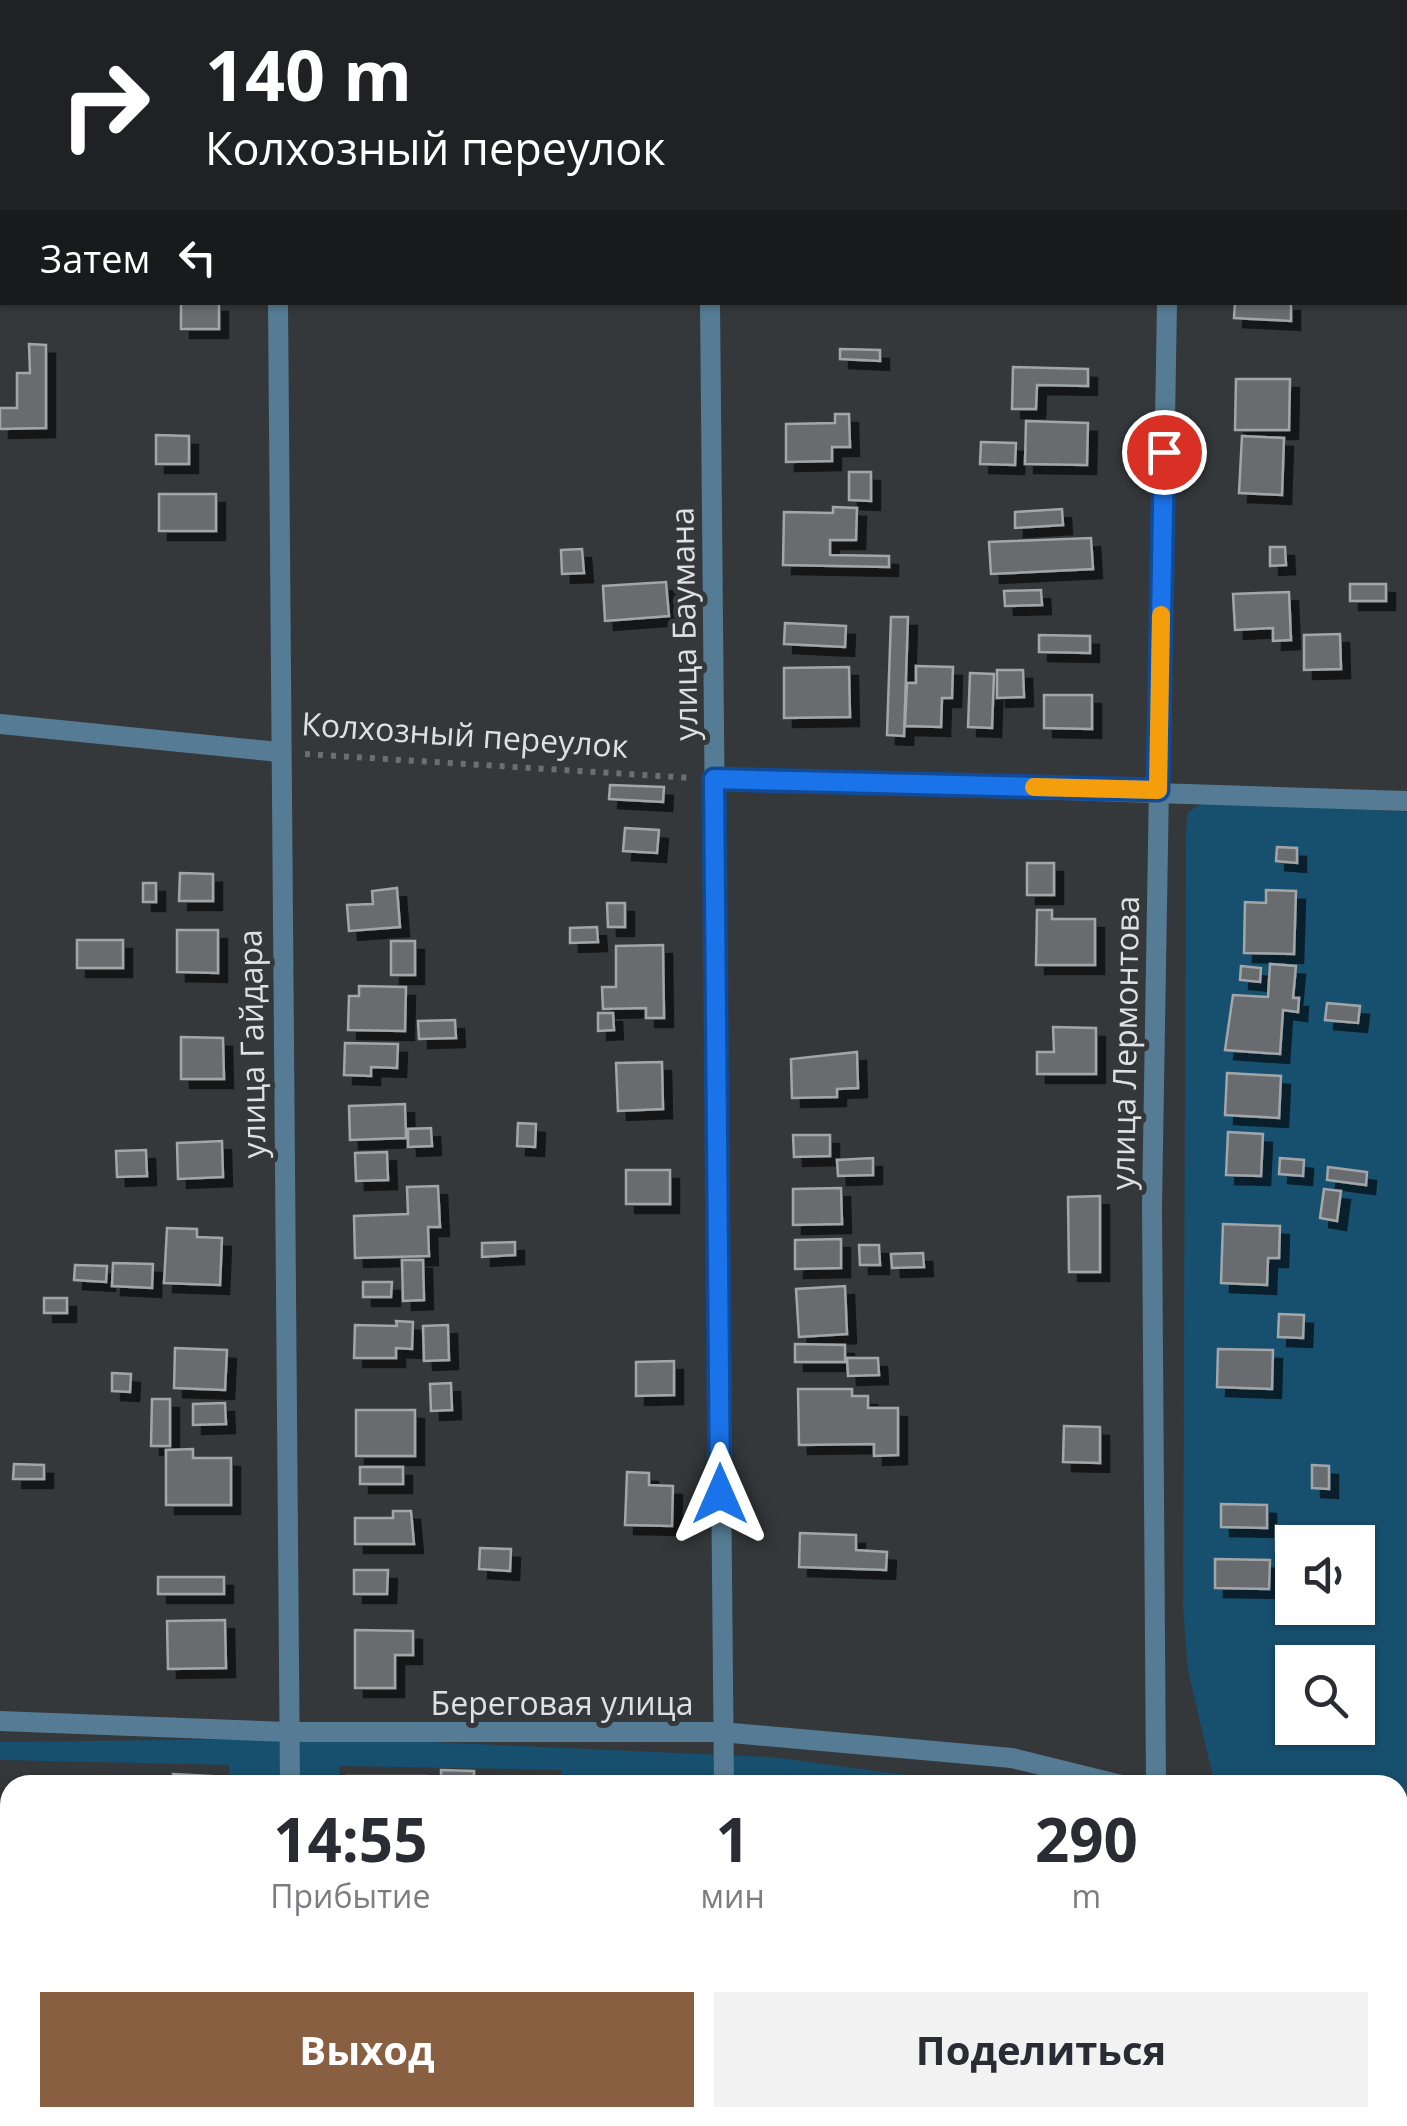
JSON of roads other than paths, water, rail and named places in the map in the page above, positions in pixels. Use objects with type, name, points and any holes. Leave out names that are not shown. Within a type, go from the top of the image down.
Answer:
[{"type":"street","name":"улица Гайдара","points":[[278,305],[278,752],[290,1775]]},
{"type":"street","name":"улица Баумана","points":[[710,305],[724,1775]]},
{"type":"street","name":"улица Лермонтова","points":[[1156,1775],[1152,1206],[1167,305]]},
{"type":"street","name":"Колхозный переулок","points":[[0,724],[278,752]]},
{"type":"street","points":[[714,779],[1158,790],[1407,801]]},
{"type":"street","name":"Береговая улица","points":[[0,1721],[288,1732],[722,1732],[1012,1758],[1080,1775]]}]
